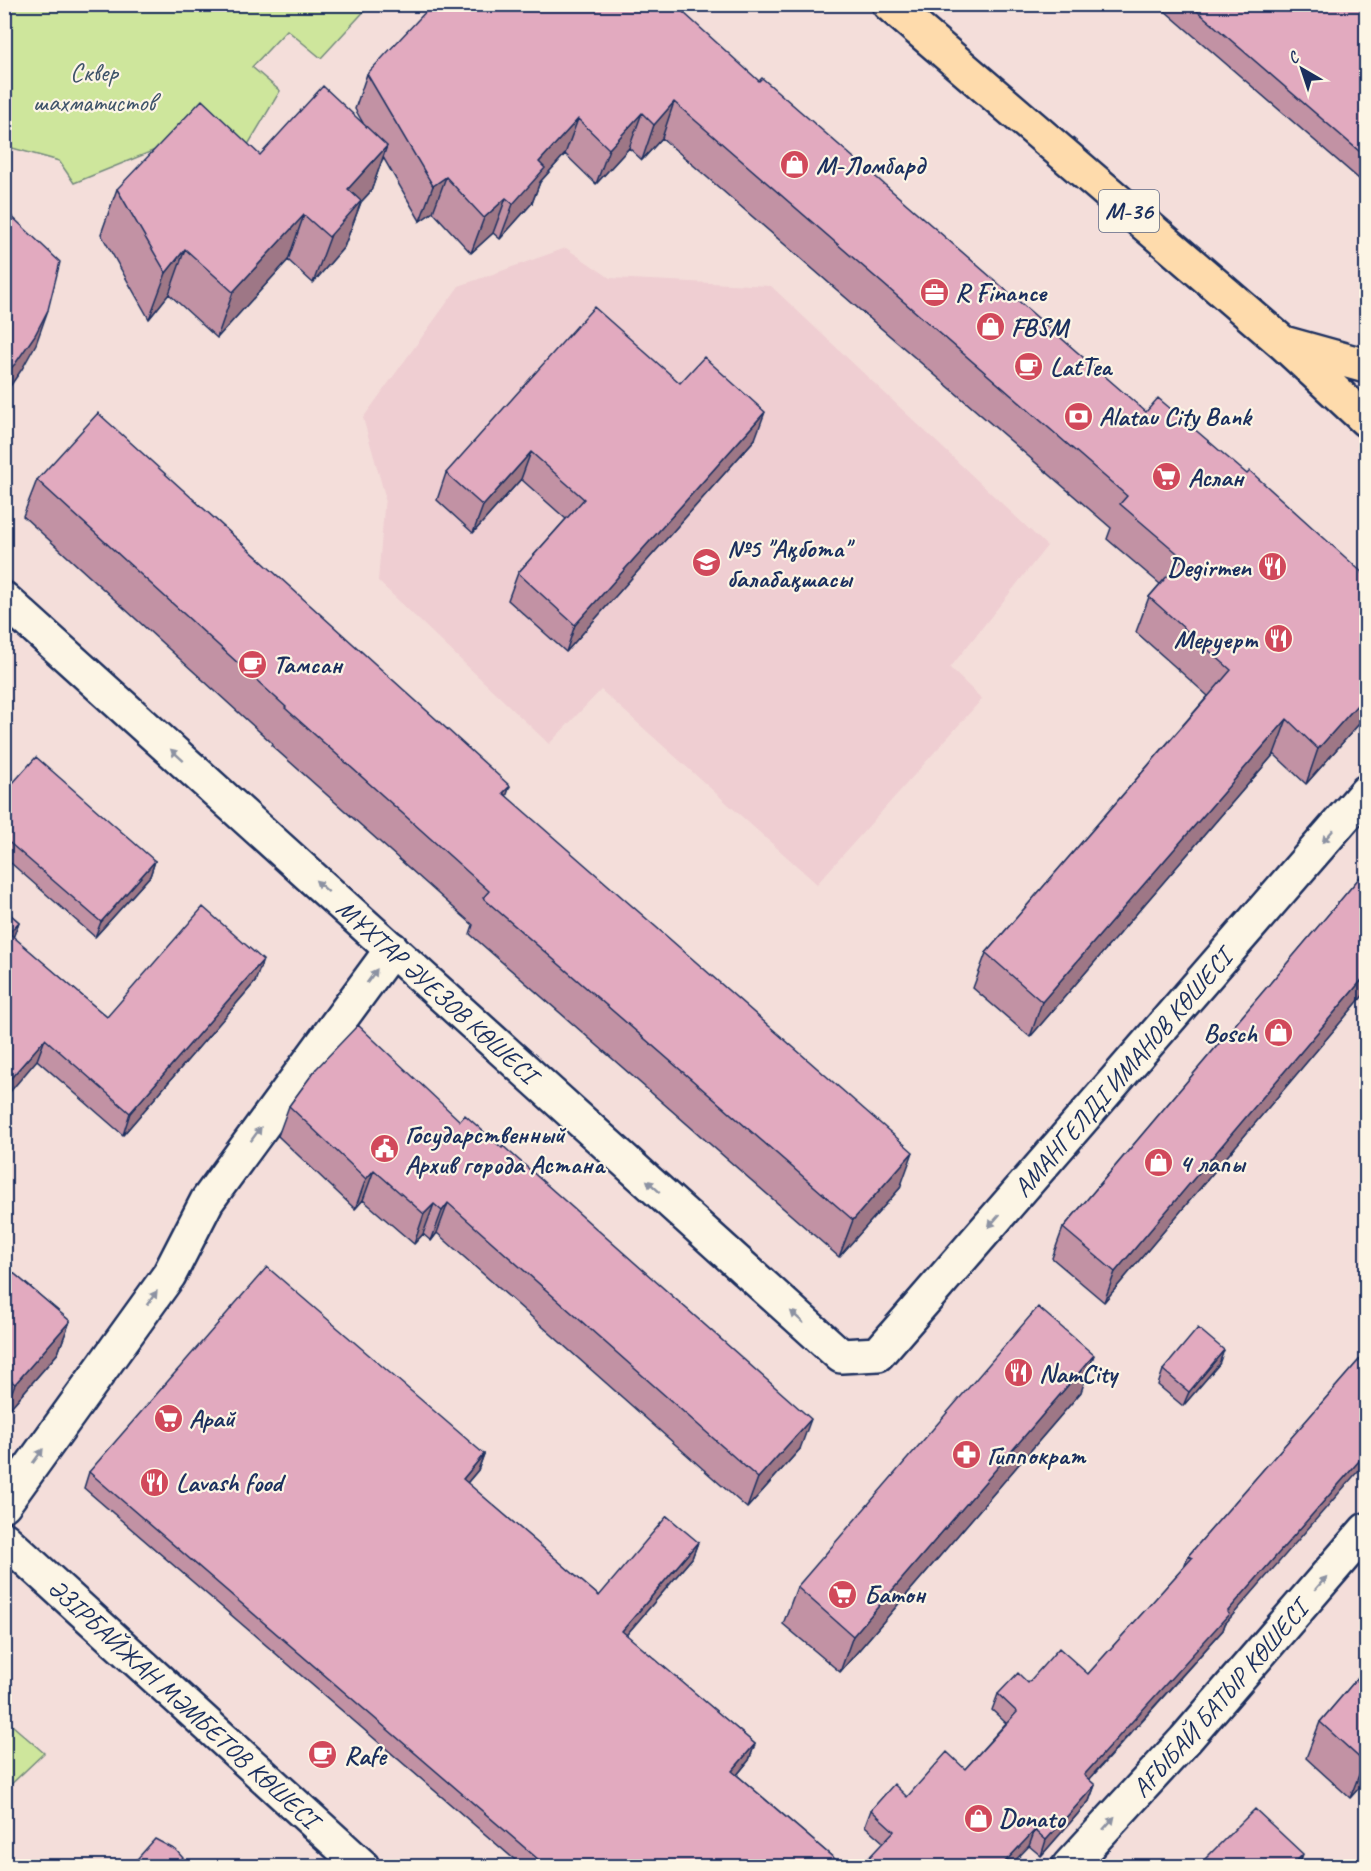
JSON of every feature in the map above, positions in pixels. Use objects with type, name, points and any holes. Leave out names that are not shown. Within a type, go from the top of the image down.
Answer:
[{"type":"main road","name":"M-36","points":[[889,4],[1282,343],[1366,420]]},
{"type":"main road","points":[[1282,343],[1366,366]]},
{"type":"street","name":"МҰХТАР ӘУЕЗОВ КӨШЕСІ","points":[[4,599],[840,1356],[878,1354]]},
{"type":"street","name":"АМАНГЕЛДІ ИМАНОВ КӨШЕСІ","points":[[878,1354],[1366,792]]},
{"type":"street","points":[[4,1504],[169,1275],[207,1201],[392,949]]},
{"type":"street","name":"АҒЫБАЙ БАТЫР КӨШЕСІ","points":[[1070,1866],[1185,1740],[1366,1530]]},
{"type":"street","name":"ӘЗІРБАЙЖАН МӘМБЕТОВ КӨШЕСІ","points":[[4,1539],[362,1866]]},
{"type":"shaded area","name":"№5 \"Ақбота\" балабақшасы","points":[[566,248],[610,278],[771,286],[1047,546],[950,668],[982,699],[817,884],[601,690],[549,744],[378,581],[385,496],[363,418],[459,286]]},
{"type":"green space","name":"Сквер шахматистов","points":[[4,5],[370,5],[321,58],[287,30],[252,67],[280,91],[233,170],[194,134],[74,183],[59,161],[5,146]]},
{"type":"green space","points":[[5,1719],[44,1753],[5,1790]]},
{"type":"building","points":[[433,4],[674,4],[759,81],[762,78],[1146,412],[1158,398],[1247,474],[1250,471],[1366,576],[1366,695],[1318,749],[1287,719],[1042,1002],[986,953],[1231,670],[1149,597],[1183,558],[1120,504],[1127,496],[674,102],[654,125],[642,113],[609,149],[578,119],[539,162],[545,168],[513,204],[506,198],[484,218],[446,177],[433,186],[367,74]]},
{"type":"building","points":[[1189,4],[1366,4],[1366,157]]},
{"type":"building","points":[[323,86],[387,146],[348,189],[361,201],[329,237],[304,215],[233,292],[185,249],[166,273],[117,189],[202,100],[260,155]]},
{"type":"building","points":[[4,209],[60,262],[48,310],[35,335],[15,364],[4,375]]},
{"type":"building","points":[[594,307],[680,383],[704,357],[765,412],[575,625],[518,573],[584,499],[531,452],[483,506],[446,473]]},
{"type":"building","points":[[98,413],[510,786],[503,793],[913,1152],[853,1220],[483,898],[489,891],[285,708],[37,480]]},
{"type":"building","points":[[36,757],[155,861],[101,922],[4,838],[4,793]]},
{"type":"building","points":[[1366,870],[1366,975],[1115,1272],[1063,1228]]},
{"type":"building","points":[[203,907],[263,960],[130,1113],[45,1039],[4,1086],[4,909],[19,922],[9,933],[107,1017]]},
{"type":"building","points":[[358,1025],[460,1121],[465,1115],[502,1148],[503,1146],[811,1419],[758,1478],[448,1203],[442,1211],[434,1204],[424,1214],[374,1170],[366,1179],[289,1106],[316,1069]]},
{"type":"building","points":[[4,1265],[70,1321],[15,1384],[4,1375]]},
{"type":"building","points":[[267,1267],[484,1454],[463,1479],[599,1596],[667,1516],[698,1542],[622,1631],[755,1744],[732,1771],[843,1866],[546,1866],[89,1472]]},
{"type":"building","points":[[1038,1307],[1094,1355],[853,1636],[797,1587]]},
{"type":"building","points":[[1198,1328],[1224,1350],[1189,1392],[1163,1370]]},
{"type":"building","points":[[1366,1352],[1366,1453],[1227,1612],[1229,1614],[1084,1775],[1095,1785],[1046,1840],[1035,1830],[1001,1866],[861,1866],[894,1831],[871,1810],[894,1784],[907,1797],[947,1752],[965,1769],[1017,1712],[998,1694],[1018,1673],[1028,1683],[1059,1648],[1088,1674],[1192,1558],[1188,1556]]},
{"type":"building","points":[[1366,1668],[1366,1759],[1364,1762],[1320,1722]]},
{"type":"building","points":[[1255,1809],[1303,1854],[1292,1866],[1198,1866]]},
{"type":"building","points":[[155,1839],[176,1850],[190,1866],[131,1866]]},
{"type":"place","name":"М-Ломбард","points":[[795,165]]},
{"type":"place","name":"R Finance","points":[[934,292]]},
{"type":"place","name":"FBSM","points":[[990,327]]},
{"type":"place","name":"LatTea","points":[[1029,366]]},
{"type":"place","name":"Alatau City Bank","points":[[1078,416]]},
{"type":"place","name":"Аслан","points":[[1167,477]]},
{"type":"place","name":"№5 \"Ақбота\" балабақшасы","points":[[706,563]]},
{"type":"place","name":"Degirmen","points":[[1272,567]]},
{"type":"place","name":"Меруерт","points":[[1279,639]]},
{"type":"place","name":"Тамсан","points":[[252,664]]},
{"type":"place","name":"Bosch","points":[[1278,1033]]},
{"type":"place","name":"Государственный Архив города Астана","points":[[384,1149]]},
{"type":"place","name":"4 лапы","points":[[1158,1163]]},
{"type":"place","name":"NamCity","points":[[1018,1373]]},
{"type":"place","name":"Арай","points":[[168,1418]]},
{"type":"place","name":"Гиппократ","points":[[966,1455]]},
{"type":"place","name":"Lavash food","points":[[155,1482]]},
{"type":"place","name":"Батон","points":[[843,1594]]},
{"type":"place","name":"Rafe","points":[[323,1755]]},
{"type":"place","name":"Donato","points":[[978,1818]]}]
